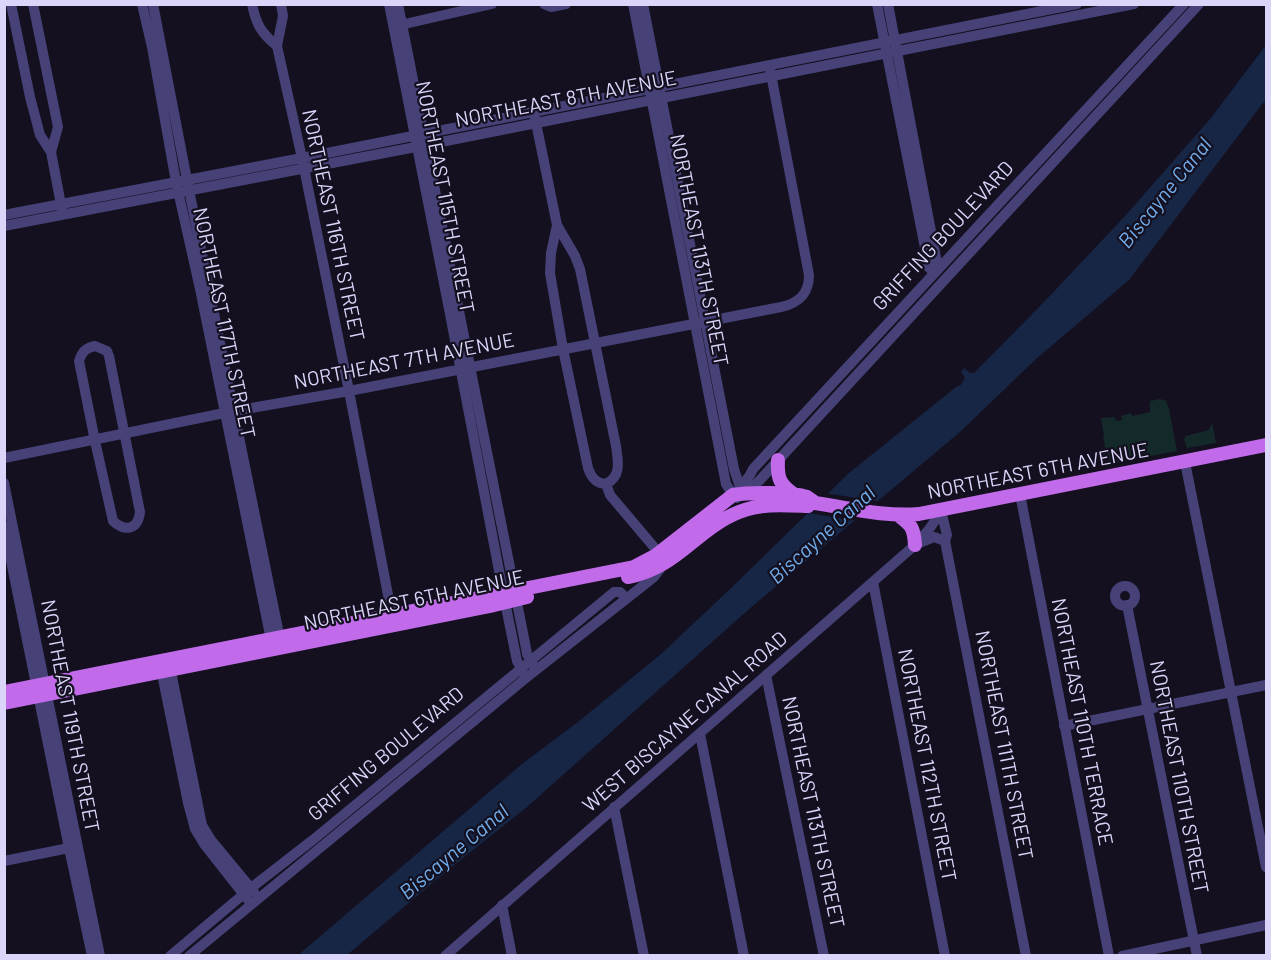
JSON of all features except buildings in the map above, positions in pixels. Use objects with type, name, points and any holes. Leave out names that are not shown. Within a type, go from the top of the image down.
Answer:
[{"type":"main road","name":"NORTHEAST 6TH AVENUE","points":[[739,493],[795,495],[807,497],[815,503],[872,512],[898,515],[919,514],[1266,445]]},
{"type":"main road","points":[[778,460],[777,474],[780,481],[795,495]]},
{"type":"main road","points":[[739,493],[760,506]]},
{"type":"main road","name":"GRIFFING BOULEVARD","points":[[732,515],[739,493]]},
{"type":"main road","name":"GRIFFING BOULEVARD","points":[[642,564],[661,559],[739,493]]},
{"type":"main road","name":"NORTHEAST 6TH AVENUE","points":[[510,596],[542,593],[639,575],[711,527],[746,509],[791,504],[807,506],[815,503]]},
{"type":"main road","points":[[898,515],[912,527],[915,545]]},
{"type":"main road","name":"NORTHEAST 6TH AVENUE","points":[[4,702],[42,690],[510,596],[642,564]]},
{"type":"main road","name":"NORTHEAST 6TH AVENUE","points":[[4,692],[42,690]]},
{"type":"street","points":[[11,4],[30,96],[40,135],[51,152],[62,210]]},
{"type":"street","points":[[33,4],[58,127],[51,152]]},
{"type":"street","name":"NORTHEAST 117TH STREET","points":[[142,4],[277,643]]},
{"type":"street","name":"NORTHEAST 117TH STREET","points":[[153,4],[182,186]]},
{"type":"street","name":"NORTHEAST 116TH STREET","points":[[252,4],[255,20],[265,37],[276,46]]},
{"type":"street","name":"NORTHEAST 116TH STREET","points":[[281,4],[283,16],[276,46],[303,163],[393,620]]},
{"type":"street","name":"NORTHEAST 115TH STREET","points":[[389,4],[398,26]]},
{"type":"street","name":"NORTHEAST 115TH STREET","points":[[398,4],[398,26],[510,596],[518,660],[523,673]]},
{"type":"street","points":[[398,26],[492,4]]},
{"type":"street","points":[[544,4],[550,7],[566,4]]},
{"type":"street","name":"NORTHEAST 113TH STREET","points":[[633,4],[655,94],[700,322],[739,493]]},
{"type":"street","name":"NORTHEAST 113TH STREET","points":[[643,4],[655,94]]},
{"type":"street","points":[[877,4],[891,47],[937,263],[935,273],[938,286]]},
{"type":"street","points":[[888,4],[891,47]]},
{"type":"street","name":"NORTHEAST 8TH AVENUE","points":[[891,47],[1077,4]]},
{"type":"street","name":"GRIFFING BOULEVARD","points":[[739,493],[753,469],[938,286],[990,222],[1135,65],[1198,4]]},
{"type":"street","name":"NORTHEAST 8TH AVENUE","points":[[4,226],[62,210],[182,186],[891,47],[1126,5]]},
{"type":"street","name":"GRIFFING BOULEVARD","points":[[1135,65],[1181,6]]},
{"type":"street","name":"NORTHEAST 7TH AVENUE","points":[[4,458],[229,412],[789,305],[799,301],[806,292],[809,281],[808,269],[770,71]]},
{"type":"street","points":[[535,118],[556,225],[575,256],[580,269],[595,343],[618,465],[617,475],[606,484],[597,482],[588,468],[563,349],[550,273],[556,225]]},
{"type":"street","name":"NORTHEAST 8TH AVENUE","points":[[4,215],[62,210]]},
{"type":"street","name":"GRIFFING BOULEVARD","points":[[739,493],[759,481],[935,273],[990,222]]},
{"type":"street","name":"NORTHEAST 113TH STREET","points":[[700,322],[726,484],[739,493]]},
{"type":"street","points":[[89,347],[102,348],[109,356],[125,434],[140,512],[140,520],[128,528],[119,527],[113,521],[94,441],[79,361],[82,352],[89,347]]},
{"type":"street","points":[[1185,462],[1266,867]]},
{"type":"street","points":[[733,465],[741,471],[753,469]]},
{"type":"street","name":"NORTHEAST 119TH STREET","points":[[4,483],[92,956]]},
{"type":"street","points":[[606,484],[610,495],[661,559]]},
{"type":"street","name":"NORTHEAST 110TH TERRACE","points":[[1020,495],[1109,956]]},
{"type":"street","name":"NORTHEAST 111TH STREET","points":[[941,511],[1026,956]]},
{"type":"street","name":"WEST BISCAYNE CANAL ROAD","points":[[445,956],[915,545],[933,525],[941,511]]},
{"type":"street","name":"NORTHEAST 119TH STREET","points":[[4,526],[42,690]]},
{"type":"street","points":[[915,545],[934,537],[945,541]]},
{"type":"street","name":"GRIFFING BOULEVARD","points":[[171,956],[247,891],[533,665],[658,573],[661,559]]},
{"type":"street","name":"NORTHEAST 112TH STREET","points":[[873,582],[945,956]]},
{"type":"street","name":"NORTHEAST 115TH STREET","points":[[510,596],[527,654],[533,665]]},
{"type":"street","name":"NORTHEAST 110TH STREET","points":[[1127,605],[1197,956]]},
{"type":"street","points":[[165,665],[188,803],[195,829],[204,844],[255,901]]},
{"type":"street","name":"GRIFFING BOULEVARD","points":[[189,956],[523,673]]},
{"type":"street","name":"NORTHEAST 113TH STREET","points":[[766,675],[824,956]]},
{"type":"street","points":[[1064,726],[1266,685]]},
{"type":"street","points":[[700,734],[744,956]]},
{"type":"street","points":[[614,807],[644,956]]},
{"type":"street","points":[[4,861],[73,848]]},
{"type":"street","name":"NORTHEAST 119TH STREET","points":[[73,848],[100,956]]},
{"type":"street","points":[[502,905],[512,956]]},
{"type":"street","points":[[1122,956],[1266,925]]},
{"type":"green space","points":[[1160,399],[1166,401],[1169,409],[1177,451],[1109,464],[1101,418],[1114,417],[1117,421],[1122,420],[1121,416],[1131,413],[1132,416],[1150,412],[1150,401]]},
{"type":"green space","points":[[1212,423],[1216,443],[1187,448],[1184,439],[1186,436],[1209,430]]},
{"type":"water","name":"Biscayne Canal","points":[[1266,45],[1266,99],[1129,280],[1036,359],[960,432],[748,610],[527,807],[347,955],[297,956],[522,764],[578,722],[661,654],[849,473],[961,385],[965,378],[961,372],[964,368],[974,373],[1125,216],[1211,118]]},
{"type":"pier","points":[[825,493],[882,502],[859,521],[808,513]]}]
